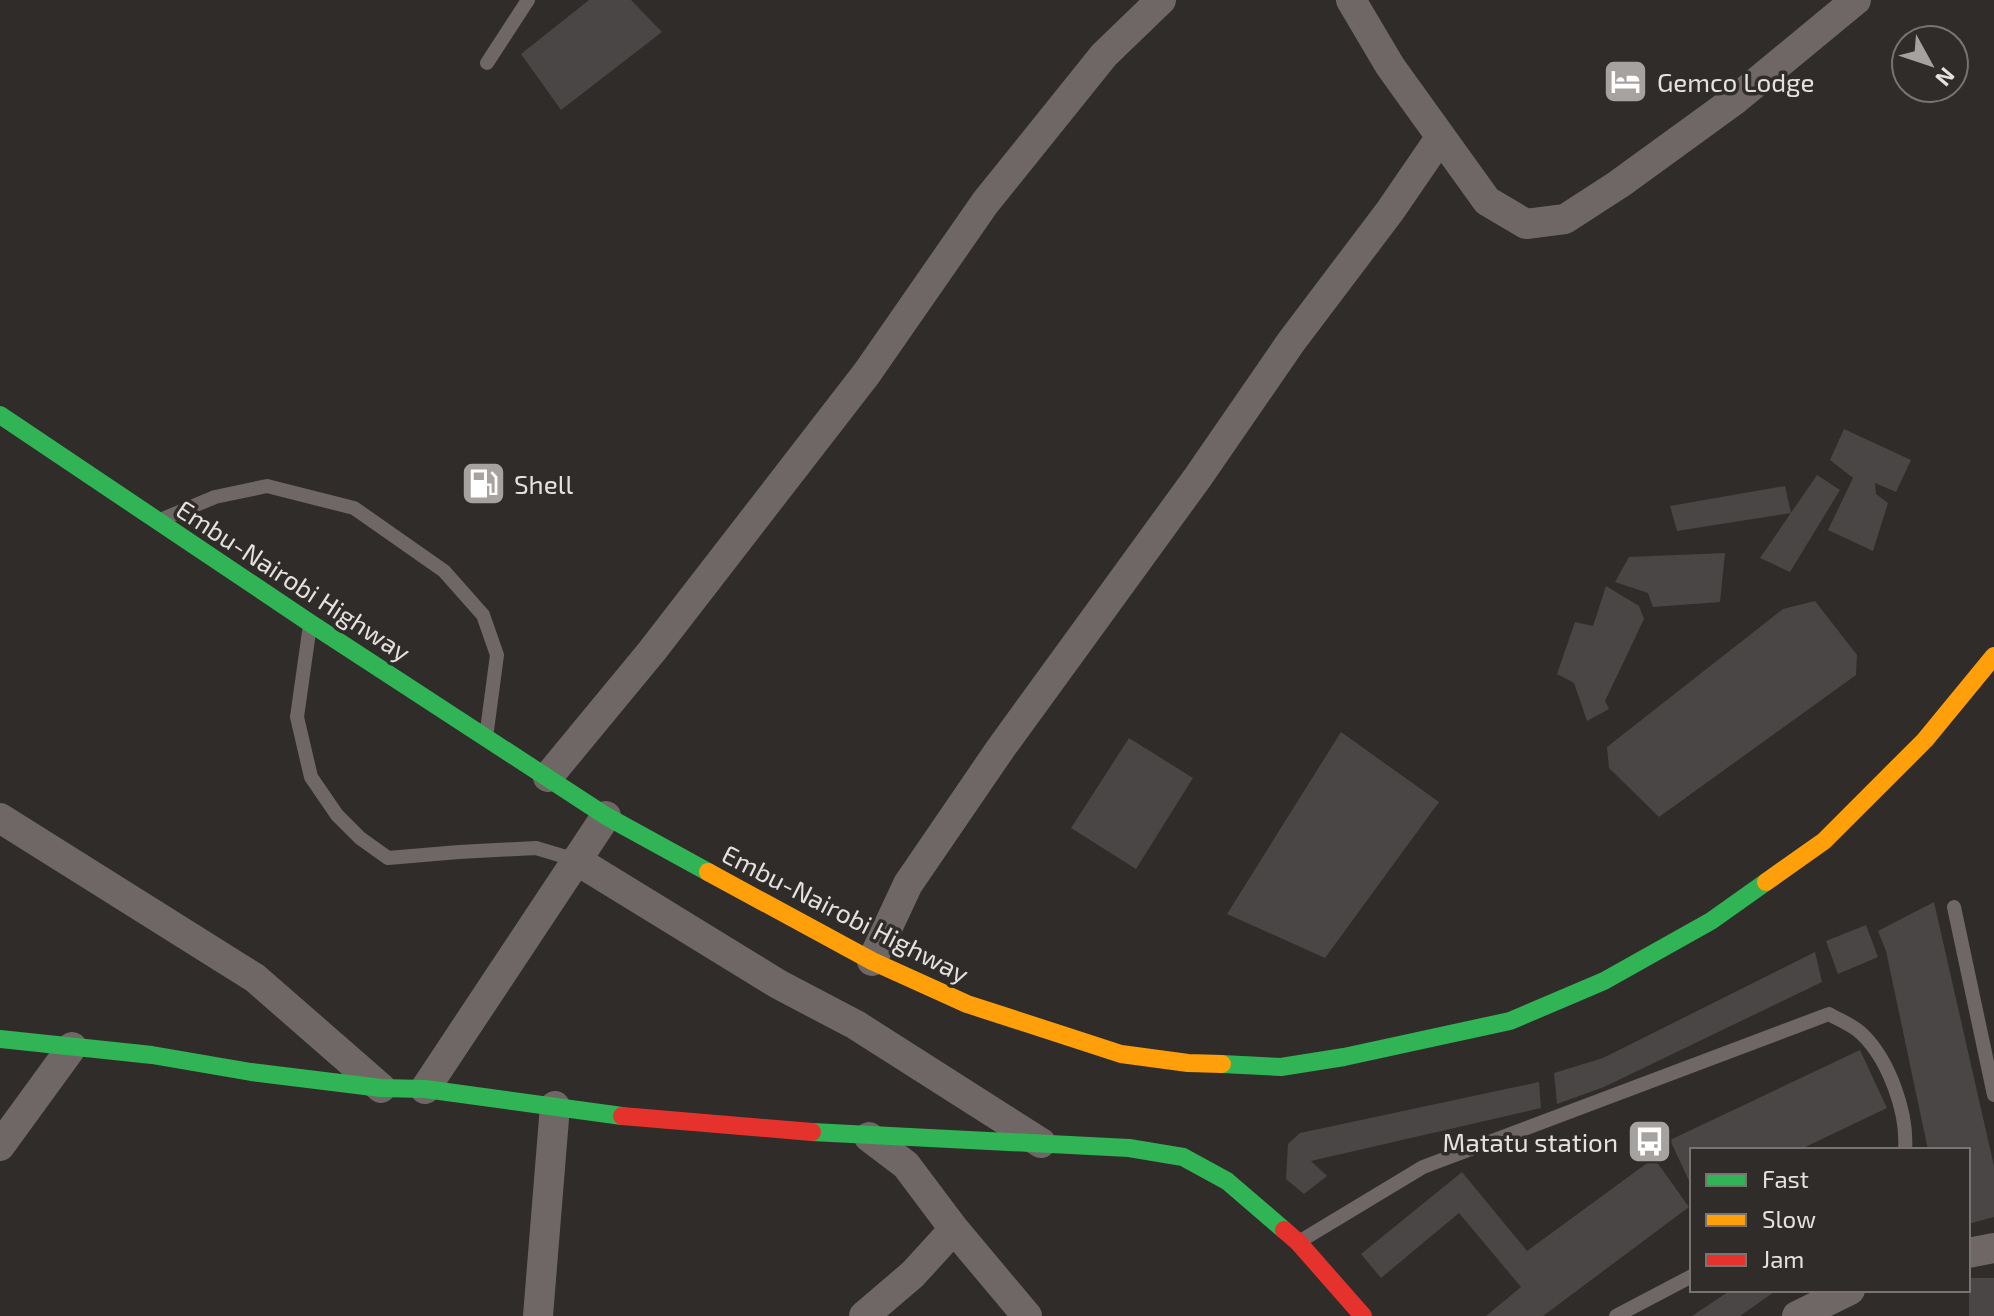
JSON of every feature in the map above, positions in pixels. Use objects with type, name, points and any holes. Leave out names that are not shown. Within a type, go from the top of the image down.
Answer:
[{"type":"main road","name":"Embu-Nairobi Highway","points":[[0,415],[606,816],[872,961],[967,1004],[1121,1054],[1188,1063],[1281,1067],[1344,1057],[1510,1021],[1604,981],[1711,921],[1824,841],[1925,740],[1994,656]]},
{"type":"main road","points":[[0,1039],[152,1055],[251,1072],[381,1088],[425,1089],[655,1120],[869,1137],[1129,1148],[1183,1157],[1227,1181],[1298,1242],[1363,1316]]},
{"type":"street","points":[[548,777],[652,651],[826,426],[985,203],[1104,55],[1161,0]]},
{"type":"street","points":[[1351,0],[1390,66],[1487,201],[1526,224],[1565,219],[1619,184],[1736,99],[1856,0]]},
{"type":"street","points":[[872,961],[908,884],[992,760],[1440,138]]},
{"type":"street","points":[[425,1089],[606,816]]},
{"type":"street","points":[[0,818],[255,978],[381,1088]]},
{"type":"street","points":[[576,860],[778,984],[856,1025],[1041,1143]]},
{"type":"street","points":[[0,1146],[72,1047]]},
{"type":"street","points":[[538,1316],[555,1106]]},
{"type":"street","points":[[869,1137],[906,1165],[954,1229],[1027,1316]]},
{"type":"street","points":[[864,1316],[913,1274],[954,1229]]},
{"type":"street","points":[[1970,1253],[1994,1248]]},
{"type":"street","points":[[1797,1316],[1846,1292]]},
{"type":"lane","points":[[487,63],[528,0]]},
{"type":"lane","points":[[158,521],[215,497],[267,486],[354,508],[444,571],[483,615],[497,655],[486,737]]},
{"type":"lane","points":[[310,623],[297,717],[311,777],[337,815],[360,838],[388,858],[536,848],[576,860]]},
{"type":"lane","points":[[1954,907],[1994,1095]]},
{"type":"lane","points":[[1298,1242],[1423,1167],[1829,1014],[1860,1032],[1887,1065],[1907,1134],[1905,1148]]},
{"type":"lane","points":[[1616,1316],[1690,1277]]},
{"type":"building","points":[[589,0],[631,0],[662,32],[561,110],[521,54]]},
{"type":"building","points":[[1844,429],[1911,460],[1896,492],[1875,483],[1876,494],[1888,503],[1873,551],[1828,530],[1853,478],[1830,460]]},
{"type":"building","points":[[1817,475],[1840,490],[1790,572],[1760,558]]},
{"type":"building","points":[[1785,486],[1791,513],[1677,531],[1670,506]]},
{"type":"building","points":[[1725,553],[1720,602],[1653,607],[1648,593],[1615,582],[1629,557]]},
{"type":"building","points":[[1606,586],[1639,606],[1644,619],[1605,701],[1609,709],[1587,721],[1574,683],[1557,674],[1575,622],[1593,626]]},
{"type":"building","points":[[1815,601],[1857,655],[1856,675],[1659,817],[1609,768],[1607,747],[1783,609]]},
{"type":"building","points":[[1341,732],[1439,802],[1325,958],[1227,914]]},
{"type":"building","points":[[1129,738],[1193,778],[1136,869],[1071,828]]},
{"type":"building","points":[[1934,902],[1994,1166],[1994,1217],[1970,1223],[1970,1148],[1928,1148],[1886,951],[1878,931]]},
{"type":"building","points":[[1866,925],[1878,957],[1838,974],[1826,941]]},
{"type":"building","points":[[1815,952],[1822,982],[1604,1087],[1557,1104],[1554,1073],[1603,1058]]},
{"type":"building","points":[[1860,1050],[1887,1108],[1803,1148],[1690,1148],[1690,1183],[1670,1140]]},
{"type":"building","points":[[1539,1082],[1541,1108],[1311,1161],[1327,1176],[1304,1194],[1286,1179],[1288,1144],[1300,1133]]},
{"type":"building","points":[[1654,1158],[1689,1207],[1543,1316],[1486,1316],[1521,1287],[1459,1213],[1381,1278],[1361,1254],[1462,1172],[1527,1251]]},
{"type":"building","points":[[1970,1278],[1994,1278],[1994,1316],[1969,1316]]},
{"type":"building","points":[[1728,1292],[1774,1292],[1740,1316],[1692,1316]]},
{"type":"traffic: fast","points":[[0,415],[606,816],[708,872]]},
{"type":"traffic: fast","points":[[1222,1064],[1281,1067],[1344,1057],[1510,1021],[1604,981],[1711,921],[1766,882]]},
{"type":"traffic: fast","points":[[0,1039],[152,1055],[251,1072],[381,1088],[425,1089],[622,1116]]},
{"type":"traffic: fast","points":[[812,1132],[1129,1148],[1183,1157],[1227,1181],[1284,1230]]},
{"type":"traffic: slow","points":[[1766,882],[1824,841],[1925,740],[1994,656]]},
{"type":"traffic: slow","points":[[708,872],[872,961],[967,1004],[1121,1054],[1222,1064]]},
{"type":"traffic: jam","points":[[622,1116],[812,1132]]},
{"type":"traffic: jam","points":[[1284,1230],[1363,1316]]},
{"type":"place","name":"Gemco Lodge","points":[[1626,81]]},
{"type":"place","name":"Shell","points":[[483,483]]},
{"type":"place","name":"Matatu station","points":[[1649,1141]]}]
